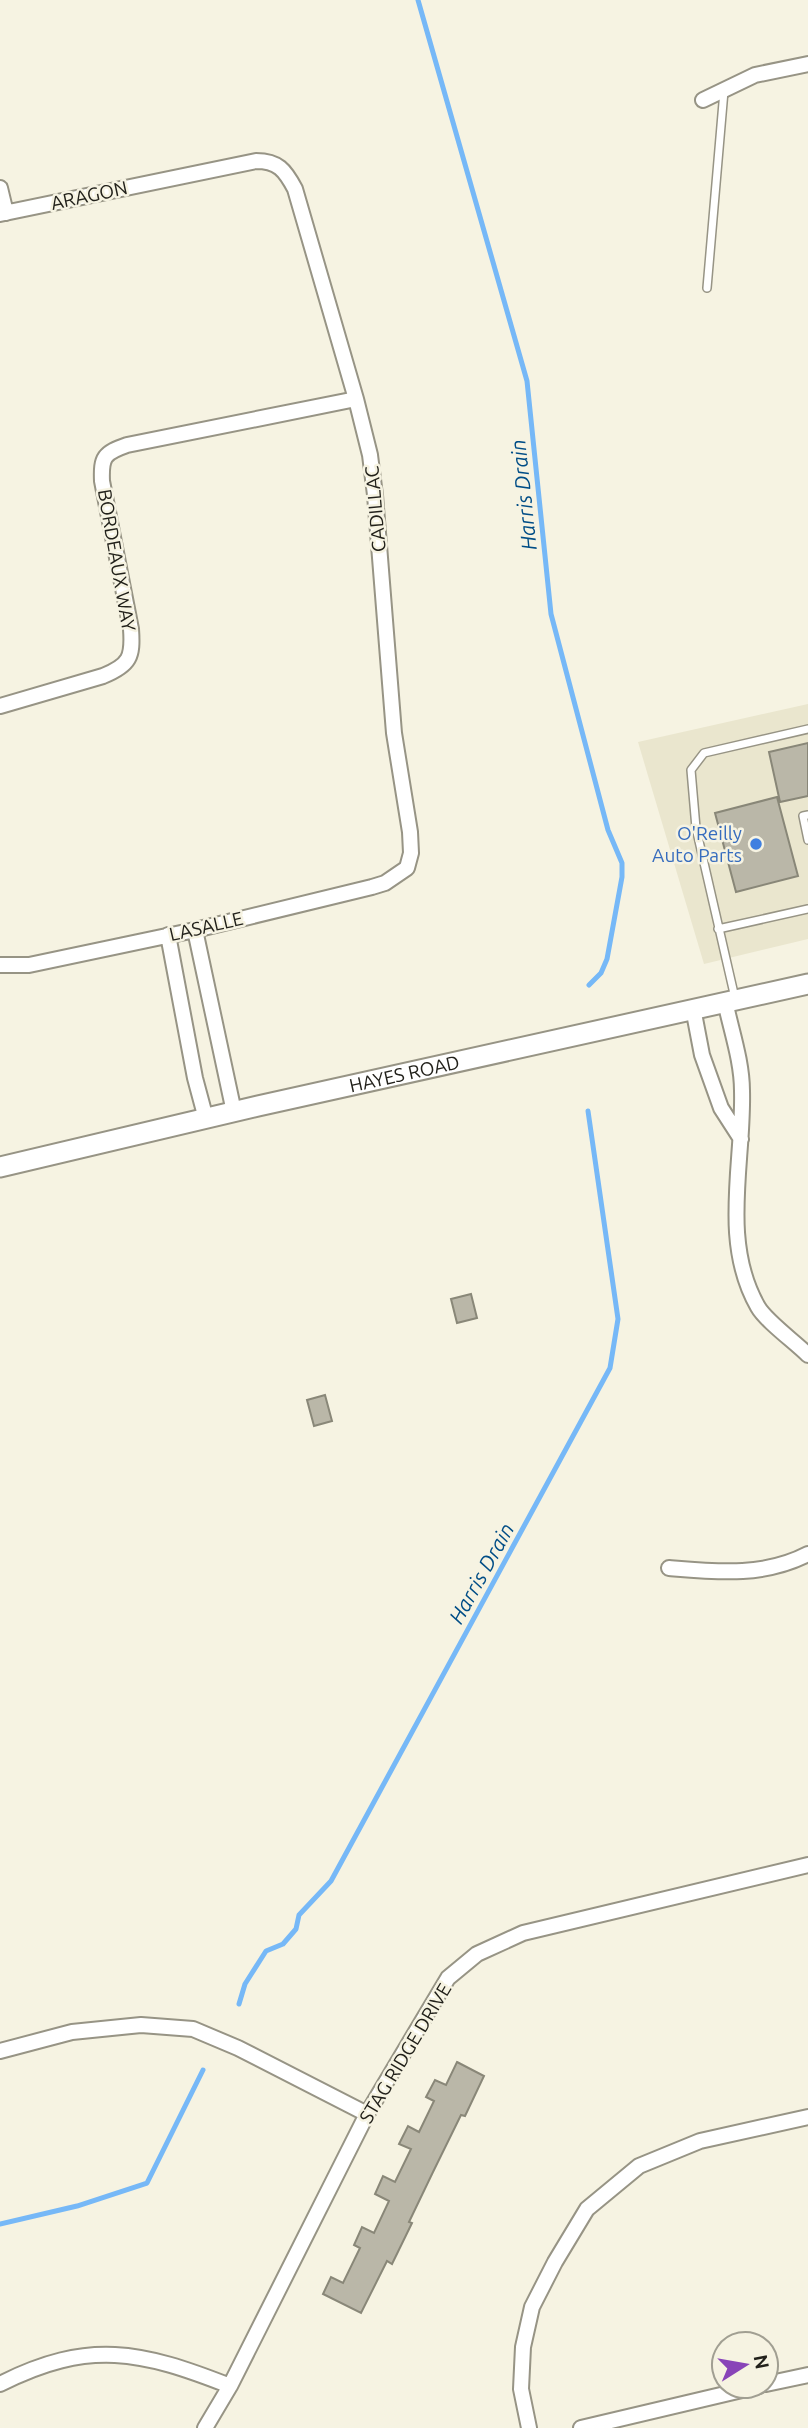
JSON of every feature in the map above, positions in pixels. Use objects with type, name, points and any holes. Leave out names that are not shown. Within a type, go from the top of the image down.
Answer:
[{"type":"street","points":[[703,100],[754,75],[808,64]]},
{"type":"street","name":"ARAGON","points":[[3,214],[256,161],[278,164]]},
{"type":"street","name":"CADILLAC","points":[[278,164],[295,189],[370,455],[394,733],[410,832],[411,853],[407,868]]},
{"type":"street","points":[[0,188],[3,214]]},
{"type":"street","name":"BORDEAUX WAY","points":[[0,706],[103,676],[120,669],[131,653],[131,629],[102,481],[103,461],[107,453],[127,445],[356,399]]},
{"type":"street","name":"LASALLE","points":[[0,965],[29,965],[195,930],[372,887],[385,883],[407,868]]},
{"type":"street","points":[[195,930],[234,1112]]},
{"type":"street","points":[[168,935],[195,1078],[206,1119]]},
{"type":"street","name":"HAYES ROAD","points":[[0,1167],[808,984]]},
{"type":"street","points":[[730,1000],[742,1087],[742,1140],[736,1227],[739,1261],[758,1308],[808,1355]]},
{"type":"street","points":[[693,1008],[702,1055],[721,1108],[742,1140]]},
{"type":"street","points":[[669,1568],[733,1573],[790,1563],[808,1554]]},
{"type":"street","name":"STAG RIDGE DRIVE","points":[[205,2428],[230,2386],[367,2114],[447,1979],[477,1954],[523,1933],[808,1865]]},
{"type":"street","points":[[0,2051],[86,2031],[141,2025],[193,2029],[238,2048],[367,2114]]},
{"type":"street","points":[[529,2428],[521,2389],[523,2347],[532,2307],[587,2209],[639,2166],[701,2141],[808,2117]]},
{"type":"street","points":[[0,2384],[59,2360],[82,2355],[109,2354],[162,2361],[230,2386]]},
{"type":"street","points":[[780,2381],[808,2375]]},
{"type":"street","points":[[581,2428],[710,2398]]},
{"type":"lane","points":[[707,288],[724,90]]},
{"type":"lane","points":[[730,1000],[696,828],[691,770],[704,753],[808,729]]},
{"type":"lane","points":[[808,814],[803,816],[808,840]]},
{"type":"lane","points":[[718,929],[808,909]]},
{"type":"shaded area","points":[[808,704],[808,939],[704,964],[638,742]]},
{"type":"building","points":[[808,743],[808,796],[780,802],[769,752]]},
{"type":"building","name":"O'Reilly Auto Parts","points":[[777,797],[798,876],[736,892],[715,813]]},
{"type":"building","points":[[471,1294],[477,1318],[457,1323],[451,1299]]},
{"type":"building","points":[[325,1395],[332,1421],[314,1426],[307,1400]]},
{"type":"building","points":[[457,2062],[484,2076],[433,2172],[392,2264],[387,2261],[361,2313],[323,2294],[331,2277],[343,2283],[360,2248],[354,2245],[362,2227],[374,2233],[389,2201],[375,2194],[383,2176],[395,2182],[411,2149],[399,2144],[408,2126],[419,2132],[434,2101],[426,2097],[435,2080],[446,2085]]},
{"type":"waterway","name":"Harris Drain","points":[[418,0],[527,381],[551,614],[608,830],[622,863],[622,877],[607,959],[601,973],[589,985]]},
{"type":"waterway","name":"Harris Drain","points":[[239,2004],[245,1984],[266,1951],[283,1944],[296,1929],[299,1915],[331,1881],[610,1368],[618,1319],[588,1111]]},
{"type":"waterway","name":"Harris Drain","points":[[0,2224],[77,2206],[147,2183],[203,2070]]},
{"type":"place","name":"O'Reilly Auto Parts","points":[[756,844]]}]
